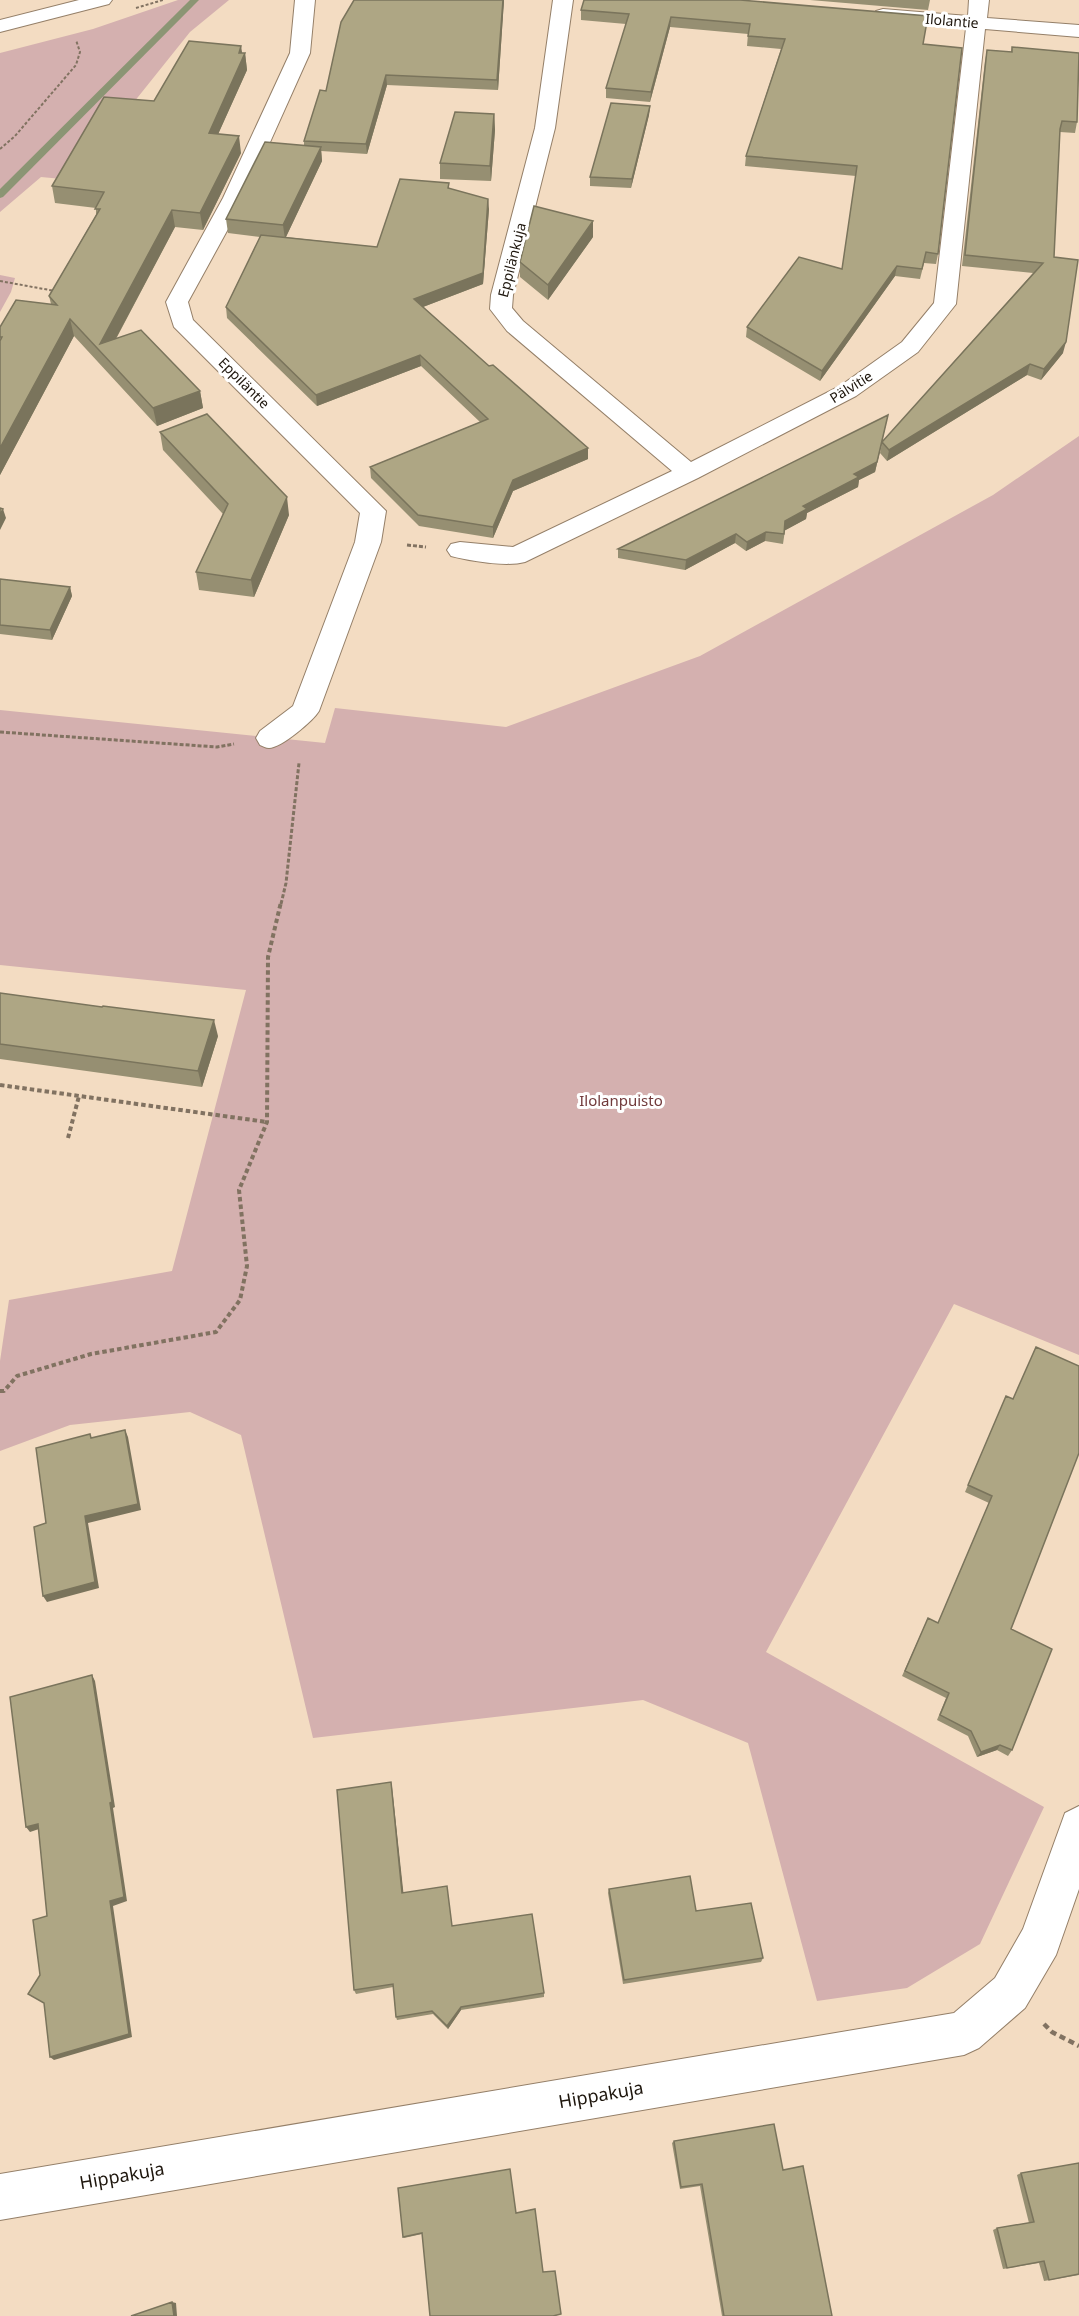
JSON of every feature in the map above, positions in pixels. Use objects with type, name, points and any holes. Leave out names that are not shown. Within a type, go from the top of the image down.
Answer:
[{"type":"street","points":[[0,26],[102,0]]},
{"type":"street","name":"Eppiläntie","points":[[305,0],[300,53],[234,198],[177,302],[182,322],[373,511],[368,542],[305,711]]},
{"type":"street","name":"Eppilänkuja","points":[[563,0],[545,128],[502,295],[501,309],[515,326],[689,473]]},
{"type":"street","name":"Pälvitie","points":[[460,550],[516,556],[689,473],[848,391],[910,347],[945,304],[979,0]]},
{"type":"street","name":"Ilolantie","points":[[866,14],[1079,31]]},
{"type":"street","points":[[270,738],[305,711]]},
{"type":"street","name":"Hippakuja","points":[[0,2197],[964,2033],[1010,1993],[1041,1940],[1079,1827]]},
{"type":"path","points":[[0,149],[15,136],[76,65],[80,52],[74,35]]},
{"type":"path","points":[[0,281],[62,292]]},
{"type":"path","points":[[368,542],[460,550]]},
{"type":"path","points":[[0,1391],[4,1391],[17,1377],[91,1354],[216,1332],[240,1300],[247,1266],[238,1190],[267,1122],[268,957],[286,884],[305,711]]},
{"type":"path","points":[[0,732],[217,747],[270,738]]},
{"type":"path","points":[[0,1085],[267,1122]]},
{"type":"path","points":[[68,1138],[79,1096]]},
{"type":"green space","points":[[178,0],[229,0],[190,32],[126,112],[62,179],[41,177],[0,212],[0,53],[93,29]]},
{"type":"green space","points":[[0,275],[15,278],[11,292],[0,312]]},
{"type":"green space","name":"Ilolanpuisto","points":[[1079,436],[1079,1355],[954,1304],[766,1652],[1044,1807],[980,1944],[907,1988],[817,2001],[748,1743],[643,1700],[313,1738],[241,1435],[190,1412],[70,1425],[0,1451],[0,1361],[9,1300],[172,1271],[246,990],[0,965],[0,710],[325,743],[335,708],[506,727],[700,656],[993,495]]},
{"type":"building","points":[[354,0],[503,0],[497,80],[386,75],[366,144],[304,141],[320,90],[326,91],[341,22]]},
{"type":"building","points":[[584,0],[740,0],[928,16],[923,44],[962,48],[938,254],[926,252],[922,269],[897,266],[822,371],[747,327],[799,257],[842,269],[857,166],[746,156],[785,39],[748,36],[750,24],[671,17],[651,92],[606,88],[629,14],[581,10]]},
{"type":"building","points":[[189,41],[241,46],[239,53],[245,53],[209,133],[239,136],[200,213],[172,210],[100,344],[141,330],[200,391],[153,408],[70,319],[0,448],[0,341],[2,337],[0,337],[0,327],[16,300],[57,305],[49,296],[100,209],[95,209],[104,192],[52,186],[104,97],[154,101]]},
{"type":"building","points":[[1012,47],[1079,53],[1077,122],[1062,121],[1060,129],[1054,257],[1078,260],[1066,342],[1044,369],[1030,364],[889,450],[882,442],[1043,263],[965,255],[987,50],[1012,52]]},
{"type":"building","points":[[611,103],[650,106],[632,179],[590,177]]},
{"type":"building","points":[[455,112],[494,114],[490,166],[440,163]]},
{"type":"building","points":[[265,142],[321,147],[283,225],[226,219]]},
{"type":"building","points":[[400,179],[449,183],[448,188],[488,199],[483,273],[414,299],[489,366],[493,365],[588,448],[513,480],[493,527],[418,515],[370,467],[488,419],[420,355],[316,395],[226,307],[261,235],[377,247]]},
{"type":"building","points":[[534,206],[593,221],[548,285],[520,262]]},
{"type":"building","points":[[207,414],[287,497],[251,580],[196,572],[228,504],[160,432]]},
{"type":"building","points":[[888,415],[877,462],[854,474],[859,477],[803,506],[807,509],[785,521],[784,534],[766,532],[747,542],[736,534],[686,560],[618,549]]},
{"type":"building","points":[[0,579],[70,587],[50,630],[0,625]]},
{"type":"building","points":[[0,993],[214,1020],[198,1071],[0,1044]]},
{"type":"building","points":[[1036,1347],[1079,1366],[1079,1453],[1011,1629],[1052,1649],[1012,1750],[1000,1745],[981,1752],[971,1731],[940,1715],[949,1693],[905,1671],[928,1618],[938,1623],[992,1496],[968,1485],[1006,1396],[1013,1399]]},
{"type":"building","points":[[125,1430],[138,1504],[85,1516],[95,1582],[43,1596],[34,1527],[46,1523],[36,1448],[90,1434],[91,1438]]},
{"type":"building","points":[[92,1675],[124,1897],[110,1901],[129,2034],[50,2057],[44,2003],[28,1994],[40,1975],[33,1920],[47,1916],[38,1824],[26,1827],[10,1697]]},
{"type":"building","points":[[391,1782],[402,1893],[447,1886],[452,1926],[532,1914],[544,1993],[461,2007],[447,2026],[432,2011],[396,2017],[393,1984],[354,1990],[337,1790]]},
{"type":"building","points":[[690,1876],[696,1911],[751,1903],[763,1958],[624,1980],[609,1889]]},
{"type":"building","points":[[774,2124],[783,2170],[803,2166],[832,2316],[724,2316],[702,2184],[681,2187],[674,2141]]},
{"type":"building","points":[[1079,2163],[1079,2274],[1049,2280],[1044,2261],[1007,2268],[997,2228],[1034,2222],[1021,2173]]},
{"type":"building","points":[[510,2169],[516,2213],[535,2209],[543,2272],[555,2271],[561,2314],[553,2316],[430,2316],[422,2233],[403,2237],[398,2188]]},
{"type":"building","points":[[172,2302],[174,2316],[131,2316]]},
{"type":"waterway","points":[[0,195],[195,0]]}]
